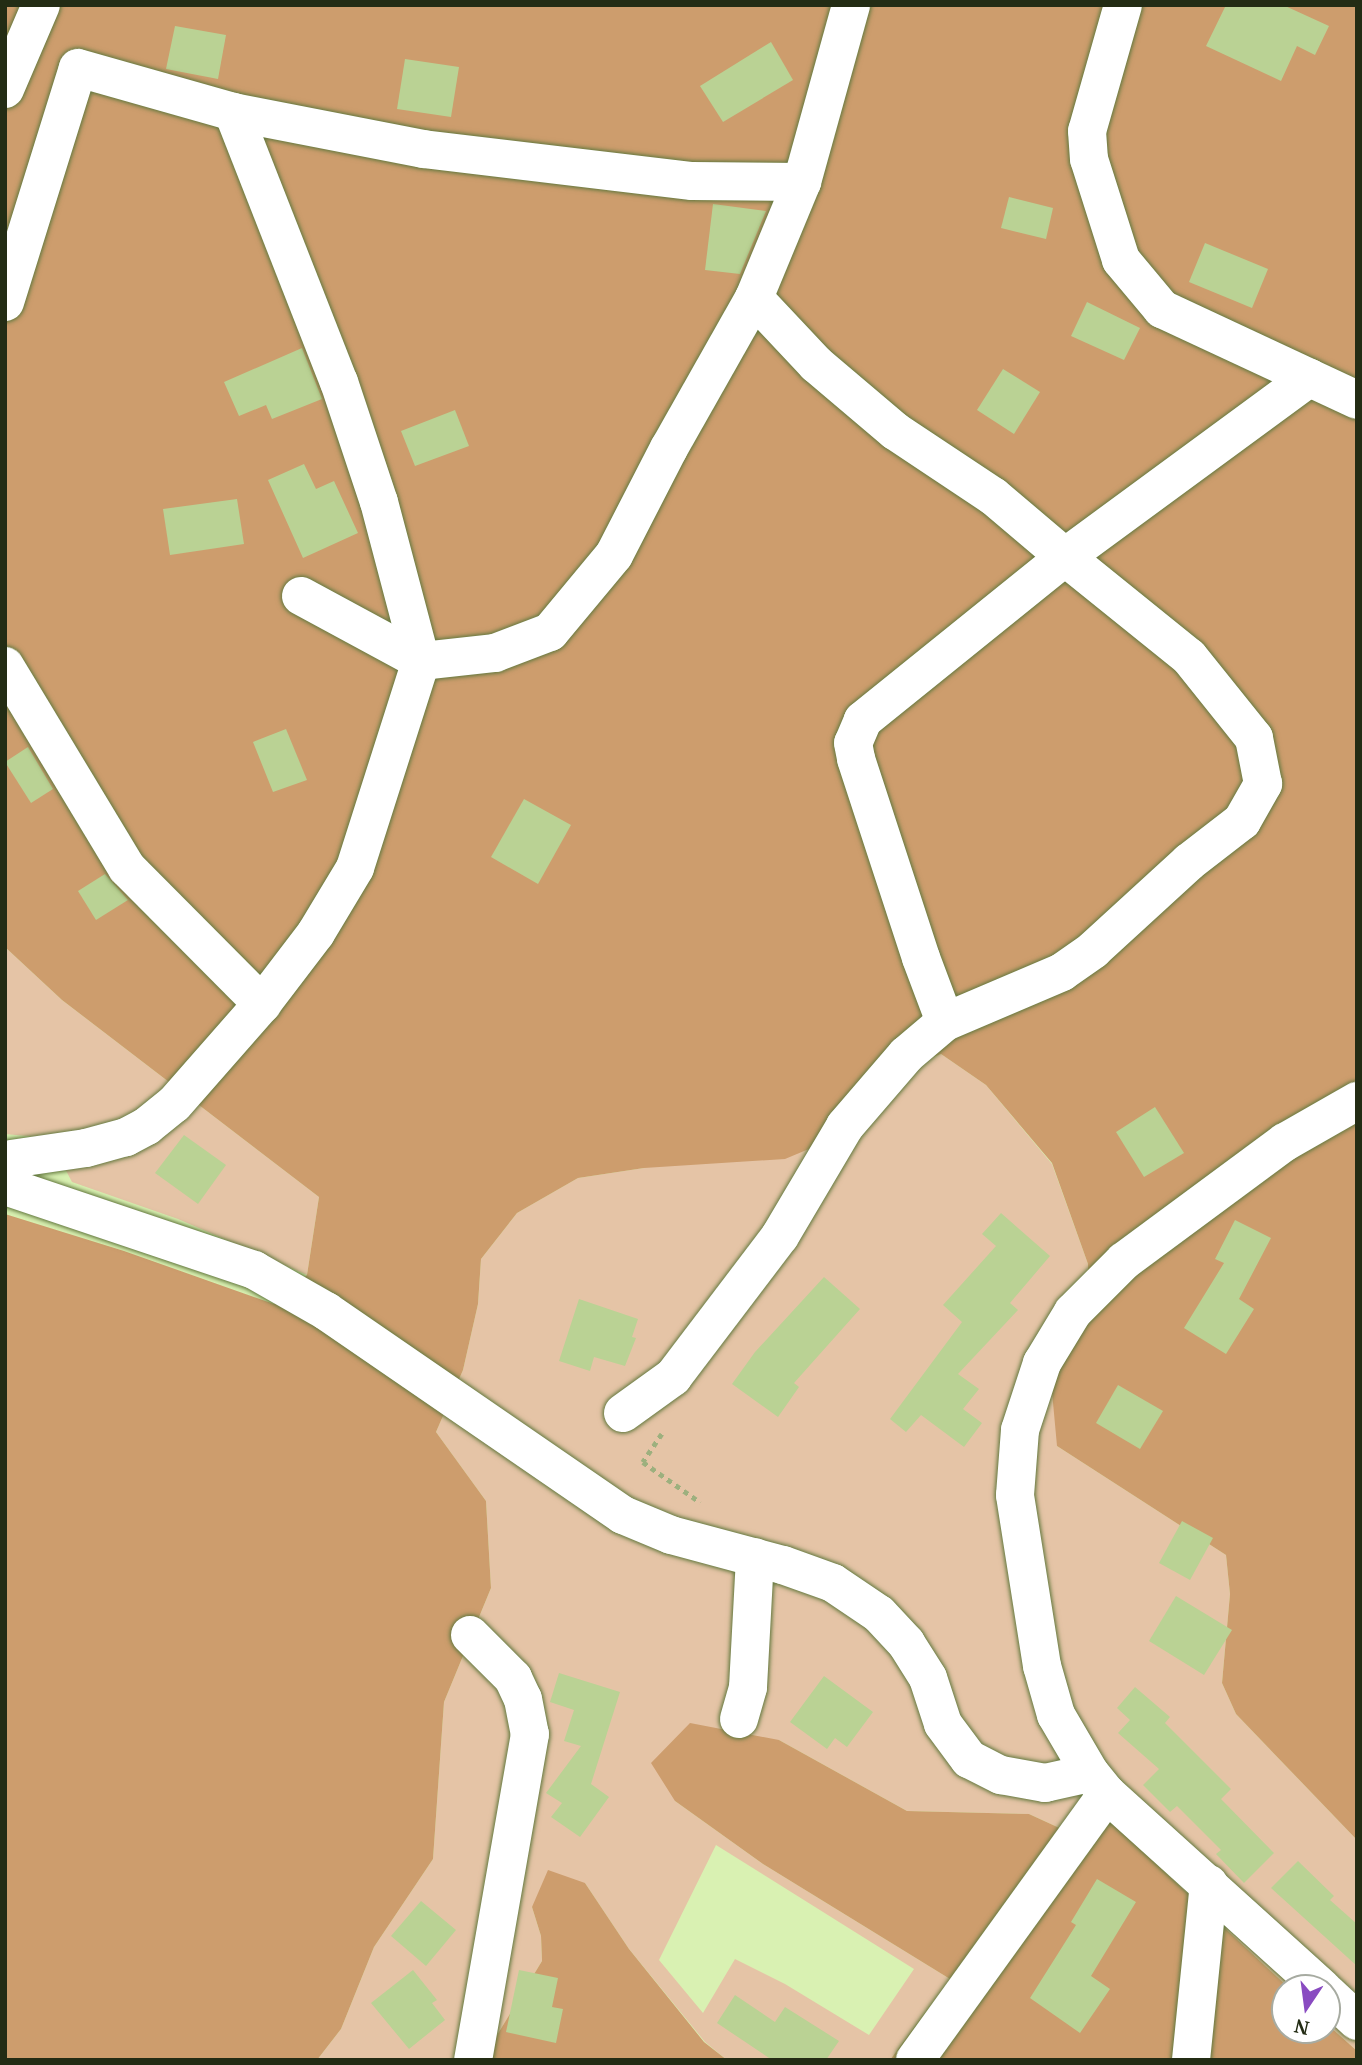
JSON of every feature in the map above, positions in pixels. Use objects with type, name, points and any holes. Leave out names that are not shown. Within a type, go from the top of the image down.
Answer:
[{"type":"street","points":[[5,89],[41,5]]},
{"type":"street","points":[[301,596],[421,661],[495,653],[550,632],[614,555],[669,448],[754,298],[802,182],[851,5]]},
{"type":"street","points":[[1123,5],[1087,131],[1088,159],[1121,260],[1162,309],[1357,400]]},
{"type":"street","points":[[5,302],[78,68],[233,111],[424,149],[692,181],[802,182]]},
{"type":"street","points":[[12,1172],[126,1137],[147,1126],[174,1104],[262,1004],[316,933],[355,868],[421,661],[379,502],[339,382],[233,111]]},
{"type":"street","points":[[623,1413],[673,1377],[780,1236],[845,1126],[906,1055],[946,1022],[1062,972],[1093,950],[1189,862],[1242,821],[1263,785],[1254,738],[1189,657],[993,496],[894,431],[816,364],[754,298]]},
{"type":"street","points":[[946,1022],[921,958],[856,759],[853,743],[863,720],[1065,557],[1309,378]]},
{"type":"street","points":[[5,666],[127,867],[262,1004]]},
{"type":"street","points":[[1307,1974],[1099,1783],[1056,1715],[1042,1667],[1015,1495],[1020,1430],[1042,1363],[1073,1312],[1124,1261],[1285,1142],[1357,1101]]},
{"type":"street","points":[[12,1172],[254,1269],[326,1311],[623,1515],[671,1535],[755,1557],[833,1583],[879,1614],[906,1643],[928,1678],[943,1724],[969,1759],[1001,1775],[1045,1783],[1099,1783]]},
{"type":"street","points":[[739,1718],[748,1688],[755,1557]]},
{"type":"street","points":[[470,1635],[513,1678],[523,1699],[530,1734],[473,2060]]},
{"type":"street","points":[[915,2060],[1099,1783]]},
{"type":"street","points":[[1191,2060],[1209,1884]]},
{"type":"street","points":[[1341,2006],[1357,2021]]},
{"type":"path","points":[[665,1430],[643,1462],[706,1506]]},
{"type":"shaded area","points":[[5,5],[1357,5],[1357,1840],[1236,1714],[1222,1683],[1230,1594],[1226,1555],[1057,1446],[1050,1370],[1088,1311],[1088,1264],[1052,1163],[986,1085],[941,1054],[913,1065],[859,1128],[785,1159],[644,1168],[578,1178],[517,1213],[481,1259],[478,1304],[463,1370],[436,1432],[486,1501],[491,1588],[444,1702],[433,1859],[374,1947],[341,2029],[317,2060],[5,2060],[5,1214],[124,1251],[274,1304],[307,1275],[319,1197],[62,1000],[5,947]]},
{"type":"shaded area","points":[[5,947],[62,1000],[319,1197],[307,1275],[178,1219],[72,1182],[49,1138],[5,1134]]},
{"type":"shaded area","points":[[941,1054],[986,1085],[1052,1164],[1088,1264],[1088,1311],[1057,1446],[1226,1555],[1230,1594],[1222,1683],[1236,1714],[1357,1840],[1357,2051],[1341,2037],[1341,1974],[1274,1974],[1108,1820],[1066,1831],[1029,1814],[907,1811],[779,1740],[675,1801],[763,1864],[950,1979],[890,2060],[727,2060],[705,2042],[629,1949],[585,1883],[532,1907],[541,1936],[542,1961],[482,2060],[317,2060],[341,2029],[374,1947],[433,1859],[444,1702],[491,1588],[486,1501],[436,1432],[463,1370],[478,1304],[481,1259],[517,1213],[578,1178],[644,1168]],"holes":[[[716,1845],[914,1969],[869,2035],[785,1984],[735,1959],[703,2013],[659,1960]]]},
{"type":"shaded area","points":[[690,1723],[779,1740],[907,1811],[1029,1814],[1066,1831],[1108,1819],[1274,1974],[1271,1974],[1271,2044],[1341,2044],[1341,2037],[1357,2051],[1357,2060],[890,2060],[950,1979],[763,1864],[675,1801],[651,1763]]},
{"type":"shaded area","points":[[548,1870],[585,1883],[629,1949],[704,2042],[727,2060],[482,2060],[542,1961],[541,1936],[532,1907]]},
{"type":"building","points":[[1226,5],[1283,5],[1329,26],[1315,55],[1297,46],[1281,81],[1206,46]]},
{"type":"building","points":[[175,26],[226,35],[218,79],[166,69]]},
{"type":"building","points":[[771,42],[793,80],[723,122],[700,86]]},
{"type":"building","points":[[405,59],[459,67],[451,117],[397,109]]},
{"type":"building","points":[[1009,197],[1053,208],[1046,239],[1001,228]]},
{"type":"building","points":[[713,204],[766,211],[740,274],[705,270]]},
{"type":"building","points":[[1205,243],[1268,269],[1252,308],[1189,282]]},
{"type":"building","points":[[1087,302],[1140,328],[1124,360],[1071,336]]},
{"type":"building","points":[[302,348],[322,399],[272,419],[266,405],[239,416],[224,382]]},
{"type":"building","points":[[1003,369],[1040,392],[1014,434],[977,410]]},
{"type":"building","points":[[455,410],[469,446],[415,466],[401,431]]},
{"type":"building","points":[[304,464],[316,489],[334,481],[358,533],[303,558],[268,480]]},
{"type":"building","points":[[237,499],[244,544],[170,555],[163,509]]},
{"type":"building","points":[[286,729],[307,780],[273,792],[253,742]]},
{"type":"building","points":[[28,747],[53,789],[31,803],[5,762]]},
{"type":"building","points":[[524,799],[571,825],[538,884],[491,857]]},
{"type":"building","points":[[105,874],[128,900],[96,920],[78,891]]},
{"type":"building","points":[[1155,1107],[1184,1153],[1144,1177],[1116,1132]]},
{"type":"building","points":[[184,1135],[226,1165],[198,1204],[155,1173]]},
{"type":"building","points":[[1001,1213],[1050,1256],[1010,1303],[1018,1310],[958,1374],[979,1389],[963,1409],[982,1423],[964,1447],[921,1415],[906,1432],[890,1419],[962,1322],[943,1305],[996,1246],[982,1234]]},
{"type":"building","points":[[1235,1220],[1271,1238],[1239,1299],[1254,1309],[1226,1354],[1184,1328],[1224,1263],[1215,1259]]},
{"type":"building","points":[[824,1277],[860,1309],[794,1383],[799,1387],[778,1417],[732,1384],[755,1352]]},
{"type":"building","points":[[579,1299],[638,1319],[632,1337],[636,1338],[625,1366],[594,1357],[590,1371],[559,1361]]},
{"type":"building","points":[[1118,1385],[1163,1411],[1140,1449],[1096,1423]]},
{"type":"building","points":[[1182,1521],[1213,1538],[1190,1580],[1159,1563]]},
{"type":"building","points":[[1176,1596],[1232,1630],[1204,1675],[1149,1641]]},
{"type":"building","points":[[559,1673],[620,1692],[591,1784],[609,1797],[580,1837],[551,1817],[562,1803],[546,1793],[581,1746],[564,1741],[574,1710],[550,1702]]},
{"type":"building","points":[[824,1676],[873,1712],[847,1747],[835,1738],[827,1749],[790,1722]]},
{"type":"building","points":[[1135,1687],[1170,1717],[1165,1723],[1231,1789],[1221,1799],[1274,1853],[1244,1883],[1216,1854],[1221,1850],[1177,1806],[1170,1812],[1143,1785],[1159,1769],[1118,1733],[1130,1720],[1117,1708]]},
{"type":"building","points":[[1298,1861],[1334,1896],[1330,1900],[1357,1924],[1357,1966],[1271,1888]]},
{"type":"building","points":[[1097,1879],[1136,1902],[1091,1976],[1110,1989],[1080,2033],[1030,1998],[1076,1925],[1071,1922]]},
{"type":"building","points":[[421,1901],[456,1930],[426,1966],[391,1936]]},
{"type":"building","points":[[413,1970],[437,2000],[432,2003],[445,2020],[409,2049],[371,2003]]},
{"type":"building","points":[[519,1970],[558,1978],[552,2007],[563,2009],[556,2043],[506,2032]]},
{"type":"building","points":[[735,1995],[775,2022],[785,2007],[839,2041],[826,2060],[772,2060],[717,2023]]}]
